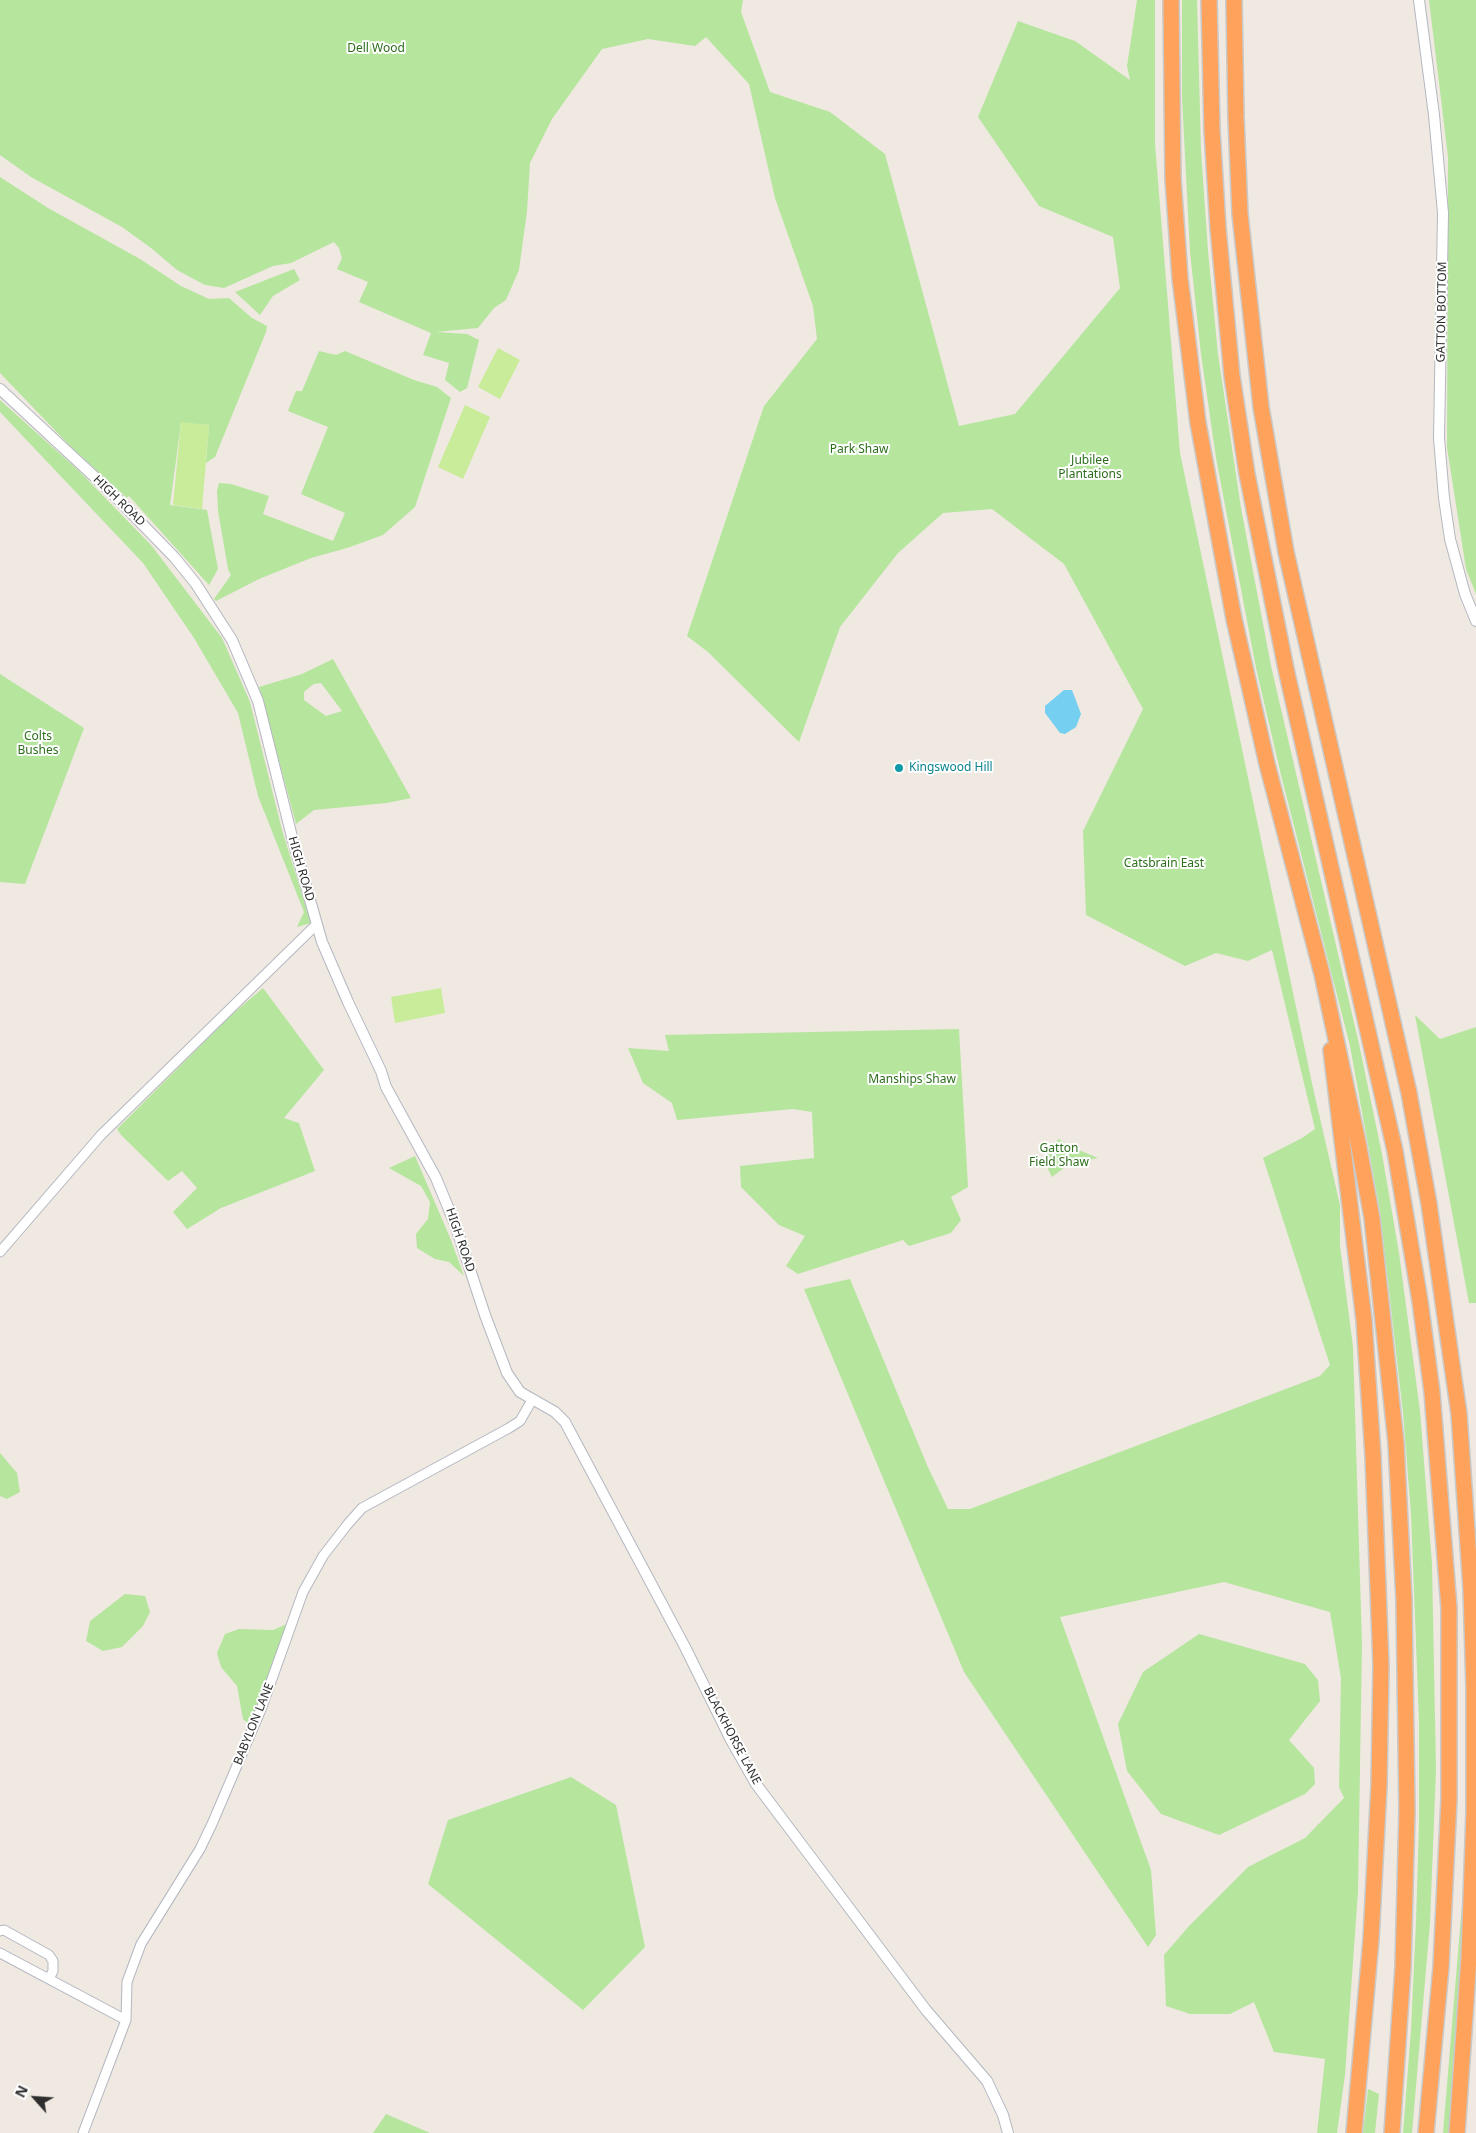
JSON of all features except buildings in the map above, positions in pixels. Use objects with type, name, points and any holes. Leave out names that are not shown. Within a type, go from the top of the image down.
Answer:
[{"type":"highway","points":[[1171,0],[1171,130],[1175,209],[1184,316],[1198,423],[1232,610],[1255,715],[1322,974],[1344,1070],[1372,1218],[1396,1442],[1404,1600],[1407,1811],[1403,1967],[1392,2133]]},
{"type":"highway","points":[[1209,0],[1212,130],[1219,245],[1230,357],[1247,474],[1277,631],[1395,1151],[1420,1300],[1432,1392],[1448,1608],[1449,1799],[1441,1967],[1426,2133]]},
{"type":"highway","points":[[1234,0],[1240,214],[1261,407],[1286,552],[1409,1093],[1432,1222],[1459,1414],[1471,1589],[1474,1812],[1469,1957],[1458,2133]]},
{"type":"highway","points":[[1322,974],[1364,1320],[1373,1456],[1381,1666],[1380,1785],[1371,1939],[1354,2133]]},
{"type":"street","name":"GATTON BOTTOM","points":[[1419,0],[1434,115],[1443,213],[1439,438],[1444,498],[1450,539],[1465,594],[1476,621]]},
{"type":"street","name":"HIGH ROAD","points":[[0,390],[113,494],[175,558],[196,584],[232,640],[258,701],[292,837],[317,924],[348,1002],[381,1071],[386,1087],[411,1130],[444,1196],[507,1373],[520,1392],[532,1400]]},
{"type":"street","points":[[0,1252],[100,1135],[317,924]]},
{"type":"street","name":"BABYLON LANE","points":[[83,2133],[126,2020],[127,1982],[141,1944],[200,1849],[212,1824],[262,1707],[303,1592],[324,1556],[362,1508],[509,1428],[520,1420],[532,1400]]},
{"type":"street","name":"BLACKHORSE LANE","points":[[532,1400],[555,1412],[566,1422],[686,1647],[731,1740],[756,1784],[926,2010],[987,2081],[1003,2115],[1008,2133]]},
{"type":"street","points":[[0,1931],[4,1930],[49,1955],[53,1961],[53,1971],[49,1979]]},
{"type":"street","points":[[0,1953],[126,2020]]},
{"type":"green space","points":[[0,0],[743,0],[741,12],[770,92],[830,112],[885,154],[959,426],[1015,414],[1120,288],[1113,237],[1039,206],[978,117],[1018,21],[1075,41],[1130,80],[1127,66],[1137,0],[1155,0],[1155,144],[1180,453],[1313,1088],[1340,1205],[1340,1246],[1353,1347],[1362,1644],[1358,1891],[1345,2075],[1337,2133],[1317,2133],[1325,2059],[1274,2052],[1254,2002],[1230,2014],[1190,2014],[1166,2006],[1164,1955],[1190,1925],[1248,1867],[1305,1838],[1344,1798],[1339,1787],[1341,1678],[1330,1612],[1224,1582],[1060,1617],[1151,1870],[1156,1935],[1148,1947],[964,1672],[804,1289],[850,1279],[927,1465],[948,1509],[970,1509],[1320,1376],[1330,1365],[1263,1158],[1302,1138],[1315,1129],[1272,950],[1248,961],[1216,953],[1185,966],[1086,915],[1083,831],[1143,709],[1064,564],[992,509],[943,513],[898,553],[840,627],[799,742],[708,652],[687,636],[764,406],[817,339],[813,306],[775,198],[749,84],[706,37],[695,46],[648,39],[602,49],[552,119],[530,163],[527,211],[519,270],[506,300],[494,308],[478,328],[436,332],[467,334],[479,340],[467,388],[460,392],[445,380],[449,363],[423,355],[431,333],[359,302],[368,282],[337,269],[342,258],[339,248],[334,242],[291,263],[273,266],[224,288],[205,285],[177,270],[122,227],[31,177],[0,155]]},
{"type":"green space","points":[[1182,0],[1197,0],[1201,150],[1208,251],[1218,354],[1241,508],[1271,666],[1359,1044],[1382,1154],[1399,1253],[1420,1411],[1432,1564],[1436,1770],[1430,1923],[1412,2133],[1403,2133],[1411,2030],[1416,1922],[1419,1823],[1419,1720],[1411,1514],[1403,1413],[1380,1211],[1350,1046],[1281,775],[1256,668],[1216,458],[1201,354],[1190,252],[1182,98]]},
{"type":"green space","points":[[1429,0],[1476,0],[1476,594],[1466,569],[1447,447],[1448,157]]},
{"type":"green space","points":[[0,177],[48,208],[140,259],[181,286],[209,299],[229,298],[252,318],[267,326],[215,457],[206,463],[209,425],[181,423],[170,505],[207,510],[218,569],[209,585],[129,496],[127,498],[71,447],[0,373]]},
{"type":"green space","points":[[294,269],[300,280],[273,296],[260,315],[235,292]]},
{"type":"green space","points":[[498,348],[520,360],[500,399],[478,387]]},
{"type":"green space","points":[[319,351],[336,355],[345,351],[414,380],[437,387],[451,398],[415,507],[383,535],[311,558],[259,579],[216,601],[214,599],[231,575],[228,569],[218,511],[217,491],[219,483],[231,484],[269,496],[263,514],[333,541],[345,513],[301,494],[328,427],[288,411],[296,391],[302,391]]},
{"type":"green space","points":[[0,400],[78,470],[151,545],[222,638],[250,702],[282,830],[311,923],[297,927],[304,912],[258,796],[238,713],[194,638],[143,563],[0,412]]},
{"type":"green space","points":[[465,405],[490,417],[463,479],[438,467]]},
{"type":"green space","points":[[181,422],[209,425],[202,509],[173,505]]},
{"type":"green space","points":[[333,659],[411,798],[387,803],[314,810],[296,824],[259,687],[302,674]],"holes":[[[321,683],[342,711],[326,716],[304,700],[304,692],[314,684]]]},
{"type":"green space","name":"Colts Bushes","points":[[0,674],[84,728],[25,884],[0,882]]},
{"type":"green space","points":[[263,988],[324,1070],[284,1118],[299,1123],[315,1171],[221,1208],[187,1229],[173,1212],[197,1188],[182,1171],[168,1181],[117,1129],[229,1017]]},
{"type":"green space","points":[[441,988],[445,1013],[395,1023],[391,997]]},
{"type":"green space","points":[[1415,1015],[1440,1039],[1476,1027],[1476,1303],[1469,1303]]},
{"type":"green space","name":"Manships Shaw","points":[[959,1029],[968,1187],[951,1197],[961,1220],[951,1233],[909,1246],[903,1240],[798,1274],[786,1266],[805,1236],[779,1225],[741,1187],[740,1166],[814,1158],[812,1112],[793,1109],[677,1120],[672,1103],[643,1083],[628,1048],[669,1051],[665,1035]]},
{"type":"green space","name":"Gatton Field Shaw","points":[[1059,1139],[1069,1146],[1098,1158],[1069,1164],[1052,1177],[1045,1163],[1048,1148]]},
{"type":"green space","points":[[415,1156],[451,1240],[464,1276],[449,1262],[435,1259],[417,1248],[416,1234],[428,1219],[430,1202],[421,1186],[389,1168]]},
{"type":"green space","points":[[0,1453],[17,1473],[20,1492],[7,1499],[0,1496]]},
{"type":"green space","points":[[125,1594],[145,1596],[150,1612],[143,1626],[122,1647],[103,1651],[86,1641],[90,1621]]},
{"type":"green space","points":[[289,1623],[250,1725],[243,1719],[237,1686],[221,1667],[217,1653],[225,1634],[239,1629],[273,1630]]},
{"type":"green space","points":[[1199,1634],[1305,1664],[1318,1680],[1320,1701],[1289,1740],[1314,1768],[1315,1784],[1305,1794],[1219,1835],[1161,1814],[1127,1771],[1118,1724],[1143,1672]]},
{"type":"green space","points":[[571,1777],[616,1805],[645,1947],[583,2010],[428,1884],[448,1820]]},
{"type":"green space","points":[[1466,1856],[1459,2011],[1450,2133],[1443,2133]]},
{"type":"green space","points":[[1368,2089],[1379,2094],[1375,2133],[1363,2133]]},
{"type":"green space","points":[[386,2114],[430,2133],[373,2133]]},
{"type":"water","points":[[1064,690],[1072,690],[1081,714],[1076,727],[1065,734],[1060,733],[1045,713],[1045,706]]},
{"type":"place","name":"Kingswood Hill","points":[[899,768]]},
{"type":"park label","name":"Dell Wood","points":[[376,49]]},
{"type":"park label","name":"Park Shaw","points":[[859,450]]},
{"type":"park label","name":"Jubilee Plantations","points":[[1090,468]]},
{"type":"park label","name":"Catsbrain East","points":[[1164,864]]}]
